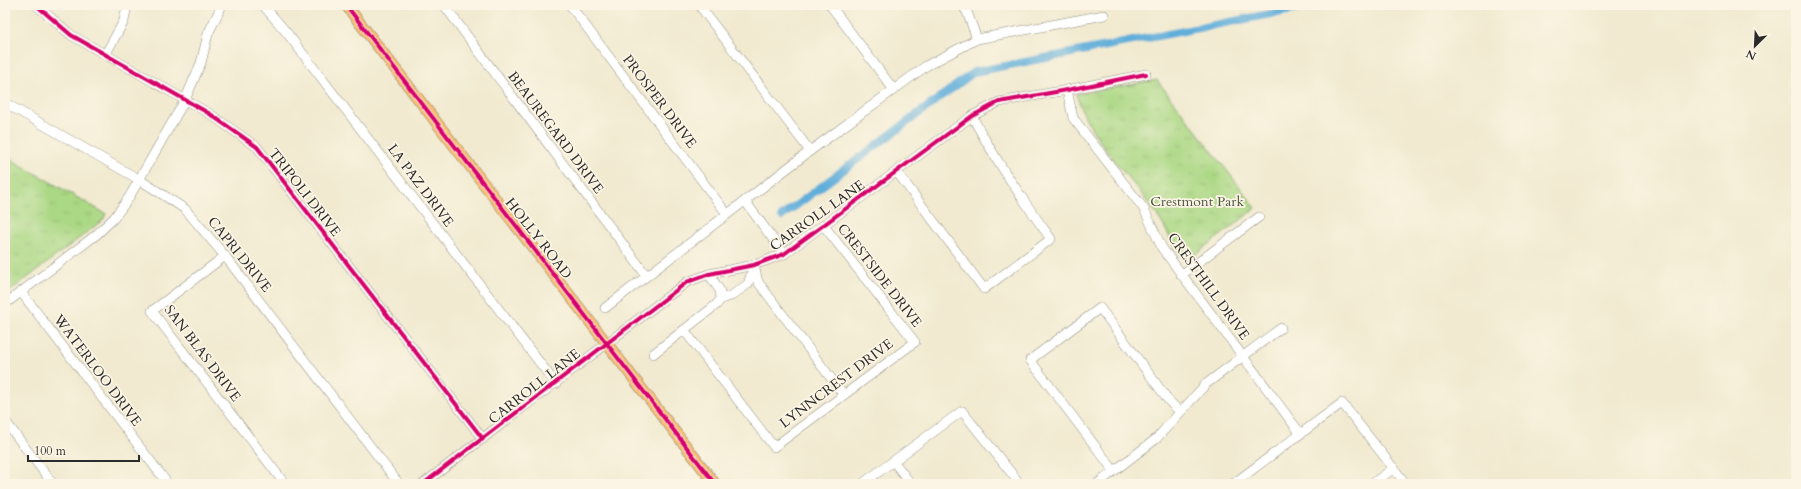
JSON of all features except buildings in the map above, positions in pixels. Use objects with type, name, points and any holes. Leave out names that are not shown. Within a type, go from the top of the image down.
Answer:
[{"type":"main road","name":"HOLLY ROAD","points":[[346,5],[715,484]]},
{"type":"street","name":"TRIPOLI DRIVE","points":[[36,5],[71,35],[185,100],[257,147],[483,440]]},
{"type":"street","points":[[105,55],[124,21],[127,5]]},
{"type":"street","points":[[5,304],[101,231],[114,218],[140,180],[185,100],[201,63],[208,34],[222,5]]},
{"type":"street","name":"LA PAZ DRIVE","points":[[263,5],[287,33],[556,384]]},
{"type":"street","name":"BEAUREGARD DRIVE","points":[[444,5],[646,275]]},
{"type":"street","name":"PROSPER DRIVE","points":[[570,5],[727,214]]},
{"type":"street","points":[[699,5],[810,150]]},
{"type":"street","points":[[830,5],[894,90]]},
{"type":"street","points":[[962,5],[967,12],[977,39]]},
{"type":"street","points":[[605,308],[810,150],[926,66],[977,39],[1104,15]]},
{"type":"street","name":"CARROLL LANE","points":[[423,484],[483,440],[687,282],[709,274],[754,265],[784,254],[972,116],[998,102],[1146,74]]},
{"type":"street","name":"CRESTHILL DRIVE","points":[[1067,90],[1073,118],[1144,209],[1162,248],[1300,433]]},
{"type":"street","name":"CAPRI DRIVE","points":[[5,103],[140,180],[185,209],[225,256],[399,484]]},
{"type":"street","points":[[897,172],[984,289],[1051,239],[988,148],[972,116]]},
{"type":"street","points":[[745,201],[784,254]]},
{"type":"street","points":[[1181,275],[1260,216]]},
{"type":"street","name":"CRESTSIDE DRIVE","points":[[824,226],[915,342]]},
{"type":"street","name":"SAN BLAS DRIVE","points":[[225,256],[152,311],[285,484]]},
{"type":"street","points":[[653,354],[716,306],[721,299],[731,296],[748,284],[754,265]]},
{"type":"street","points":[[754,265],[758,282],[843,394]]},
{"type":"street","points":[[709,274],[720,291],[721,299]]},
{"type":"street","name":"WATERLOO DRIVE","points":[[21,292],[168,484]]},
{"type":"street","points":[[1114,471],[1030,360],[1100,308],[1169,401],[1180,412]]},
{"type":"street","points":[[1097,484],[1156,439],[1206,384],[1281,328]]},
{"type":"street","name":"LYNNCREST DRIVE","points":[[684,330],[774,447],[843,394],[915,342]]},
{"type":"street","points":[[1233,484],[1342,403],[1406,484]]},
{"type":"street","points":[[862,484],[962,411],[1020,484]]},
{"type":"street","points":[[5,421],[48,482]]},
{"type":"street","points":[[894,462],[912,484]]},
{"type":"street","points":[[1372,484],[1394,468]]},
{"type":"green space","name":"Crestmont Park","points":[[1157,80],[1256,208],[1185,263],[1157,215],[1090,127],[1076,94]]},
{"type":"green space","points":[[5,156],[106,214],[103,220],[5,295]]},
{"type":"waterway","points":[[782,216],[974,72],[1317,5]]},
{"type":"cycle path","points":[[36,5],[71,35],[210,114],[257,147],[483,439]]},
{"type":"cycle path","points":[[346,5],[715,484]]},
{"type":"cycle path","points":[[423,484],[687,282],[709,274],[754,265],[784,254],[972,116],[999,102],[1146,74]]}]
